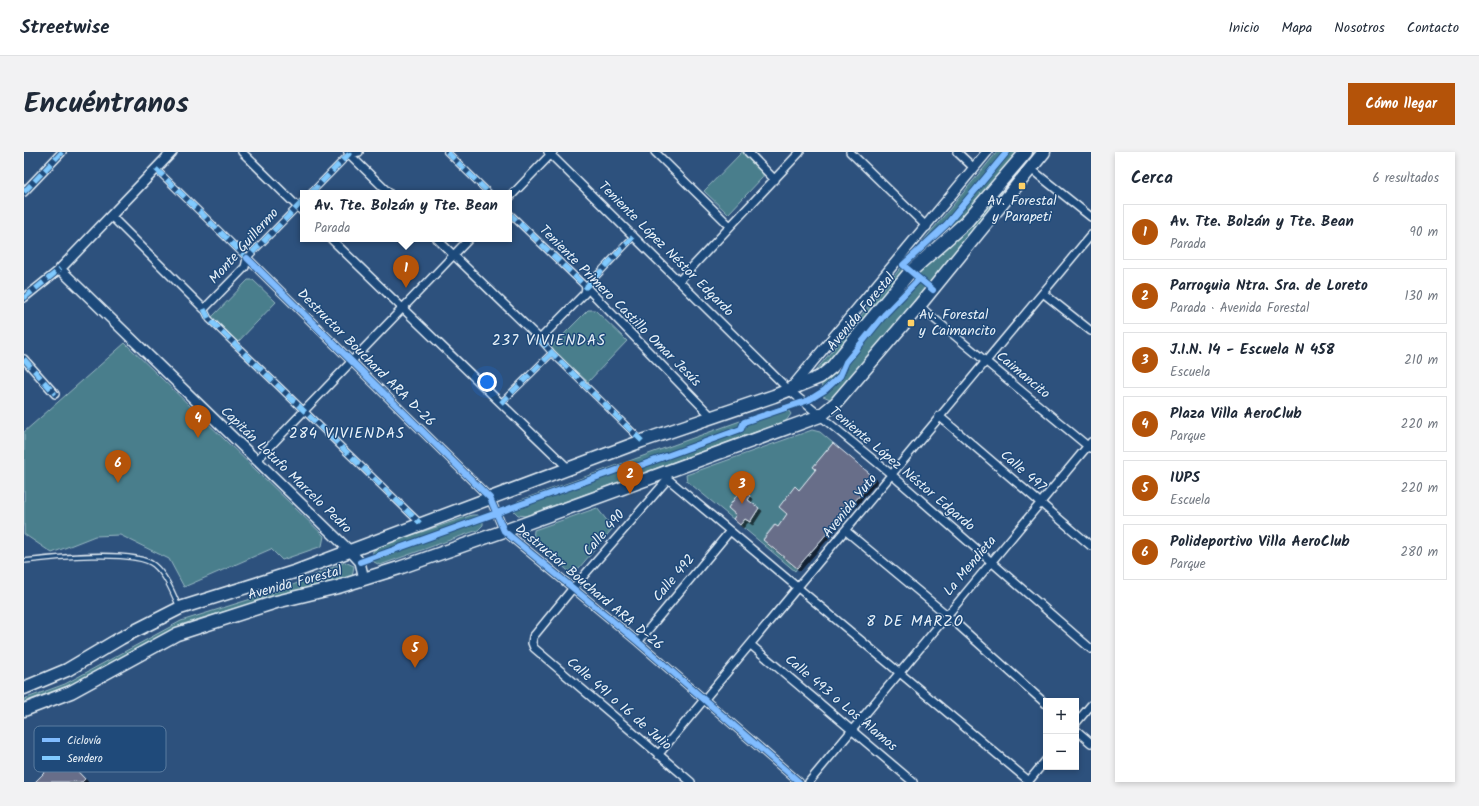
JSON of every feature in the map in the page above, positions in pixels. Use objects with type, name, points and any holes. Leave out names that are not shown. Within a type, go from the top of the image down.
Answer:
[{"type":"main road","name":"Avenida Forestal","points":[[24,688],[67,670],[121,638],[180,608],[294,572],[568,468],[642,441],[713,418],[820,377],[832,367],[910,272],[966,222],[1026,152]]},
{"type":"main road","name":"Avenida Forestal","points":[[24,710],[71,692],[171,637],[195,627],[276,602],[364,579],[668,475],[820,416],[836,403],[919,306],[1044,152]]},
{"type":"street","points":[[24,192],[62,152]]},
{"type":"street","points":[[25,296],[60,269],[172,152]]},
{"type":"street","points":[[242,152],[300,210]]},
{"type":"street","points":[[314,190],[348,153],[359,152]]},
{"type":"street","points":[[447,152],[486,190]]},
{"type":"street","points":[[655,152],[730,226]]},
{"type":"street","points":[[748,152],[775,180]]},
{"type":"street","points":[[679,281],[800,152]]},
{"type":"street","points":[[850,152],[927,227]]},
{"type":"street","points":[[958,152],[974,168]]},
{"type":"street","name":"Avenida Forestal","points":[[789,390],[927,227],[987,152]]},
{"type":"street","points":[[348,153],[386,190]]},
{"type":"street","points":[[512,195],[550,153]]},
{"type":"street","name":"Teniente López Néstor Edgardo","points":[[550,153],[789,390],[892,475],[1091,649]]},
{"type":"street","name":"Destructor Bouchard ARA D-26","points":[[156,169],[353,360],[490,498],[504,531],[638,642],[799,782]]},
{"type":"street","points":[[1031,169],[1091,217]]},
{"type":"street","name":"Monte Guillermo","points":[[204,309],[246,266],[248,258],[300,204]]},
{"type":"street","name":"Teniente Primero Castillo Omar Jesús","points":[[512,215],[586,287],[713,418]]},
{"type":"street","points":[[111,216],[204,309],[210,319],[420,523]]},
{"type":"street","name":"Avenida Yuto","points":[[658,755],[798,589],[939,416],[1091,235]]},
{"type":"street","points":[[540,339],[585,293],[586,287],[634,236]]},
{"type":"street","points":[[334,242],[568,468]]},
{"type":"street","points":[[440,242],[642,441]]},
{"type":"street","points":[[257,460],[467,242]]},
{"type":"street","name":"Capitán Lotufo Marcelo Pedro","points":[[60,269],[349,550],[360,562],[364,579]]},
{"type":"street","points":[[1043,293],[1091,331]]},
{"type":"street","name":"Caimancito","points":[[919,306],[1090,446]]},
{"type":"street","points":[[501,403],[552,353]]},
{"type":"street","points":[[24,359],[55,394]]},
{"type":"street","name":"Calle 497","points":[[939,416],[1091,546]]},
{"type":"street","name":"La Mendieta","points":[[809,782],[1040,503],[1090,446]]},
{"type":"street","points":[[668,475],[730,531],[798,589],[1028,781],[1043,764]]},
{"type":"street","name":"Calle 490","points":[[532,643],[533,637],[668,475]]},
{"type":"street","name":"Calle 492","points":[[638,642],[730,531]]},
{"type":"street","points":[[846,531],[947,615],[1043,701]]},
{"type":"street","name":"Calle 491 o 16 de Julio","points":[[532,643],[534,648],[691,782]]},
{"type":"street","name":"Calle 493 o Los Alamos","points":[[751,645],[913,782]]},
{"type":"street","points":[[1079,719],[1091,705]]},
{"type":"street","points":[[1079,733],[1091,743]]},
{"type":"lane","points":[[24,561],[99,556],[144,559],[154,565],[169,585],[180,608]]},
{"type":"green space","points":[[742,152],[763,172],[763,177],[728,214],[704,191]]},
{"type":"green space","points":[[997,152],[1020,152],[997,182],[882,297],[831,362],[812,377],[811,376]]},
{"type":"green space","points":[[1033,152],[1036,152],[837,395],[830,399],[823,396],[821,390],[822,384],[912,278],[953,243],[996,197]]},
{"type":"green space","points":[[248,280],[253,280],[276,302],[238,342],[212,317]]},
{"type":"green space","points":[[588,310],[595,310],[627,341],[588,382],[550,348]]},
{"type":"green space","points":[[125,343],[324,536],[322,546],[282,560],[271,549],[184,587],[169,559],[120,535],[95,536],[52,553],[24,534],[24,432]]},
{"type":"green space","points":[[785,406],[791,414],[786,421],[525,516],[518,515],[514,511],[514,505],[518,501]]},
{"type":"green space","points":[[812,430],[820,432],[833,443],[813,467],[816,469],[799,490],[795,487],[780,507],[787,514],[778,527],[774,525],[763,539],[797,568],[795,571],[740,525],[745,519],[750,522],[759,508],[748,500],[750,496],[742,488],[728,508],[736,515],[733,519],[687,481],[686,475]]},
{"type":"green space","points":[[597,508],[613,528],[573,575],[533,541],[534,530]]},
{"type":"green space","points":[[472,515],[478,515],[483,519],[483,525],[478,530],[380,565],[372,559],[373,551],[383,545]]},
{"type":"green space","points":[[345,562],[354,566],[352,577],[269,598],[183,624],[72,684],[24,702],[24,699],[65,684],[181,621],[286,588]]},
{"type":"building","points":[[833,443],[875,478],[797,568],[763,540],[775,525],[778,527],[787,514],[779,507],[795,486],[799,490],[816,469],[813,467]]},
{"type":"building","points":[[742,488],[750,496],[748,500],[759,508],[750,522],[745,519],[740,525],[733,519],[736,515],[728,508]]},
{"type":"building","points":[[45,772],[78,772],[85,779],[82,782],[35,782]]},
{"type":"marked path","points":[[24,192],[62,152]]},
{"type":"marked path","points":[[314,190],[349,154],[346,152]]},
{"type":"marked path","points":[[447,152],[486,190]]},
{"type":"marked path","points":[[156,169],[247,258],[300,204]]},
{"type":"marked path","points":[[512,216],[586,287],[634,236]]},
{"type":"marked path","points":[[24,298],[60,269]]},
{"type":"marked path","points":[[204,309],[209,319],[420,523]]},
{"type":"marked path","points":[[540,339],[552,353],[642,441]]},
{"type":"marked path","points":[[501,403],[552,353]]},
{"type":"marked path","points":[[24,359],[55,394]]},
{"type":"cycle path","points":[[933,290],[903,265],[947,224],[1007,152]]},
{"type":"cycle path","points":[[247,258],[490,498],[504,531],[638,642],[799,782]]},
{"type":"cycle path","points":[[360,562],[628,466],[639,466],[741,429],[744,422],[809,400],[825,390],[840,376],[846,362],[885,314],[919,279]]},
{"type":"place","name":"Av. Forestal y Parapeti","points":[[1022,186]]},
{"type":"place","name":"Av. Tte. Bolzán y Tte. Bean","points":[[406,288]]},
{"type":"place","name":"Av. Forestal y Caimancito","points":[[911,323]]},
{"type":"place","name":"Plaza Villa AeroClub","points":[[198,438]]},
{"type":"place","name":"Polideportivo Villa AeroClub","points":[[118,483]]},
{"type":"place","name":"Parroquia Ntra. Sra. de Loreto","points":[[630,494]]},
{"type":"place","name":"J.I.N. 14 - Escuela N 458","points":[[742,504]]},
{"type":"place","name":"IUPS","points":[[415,668]]},
{"type":"district","name":"237 VIVIENDAS","points":[[549,341]]},
{"type":"district","name":"284 VIVIENDAS","points":[[347,434]]},
{"type":"district","name":"8 DE MARZO","points":[[915,622]]}]
